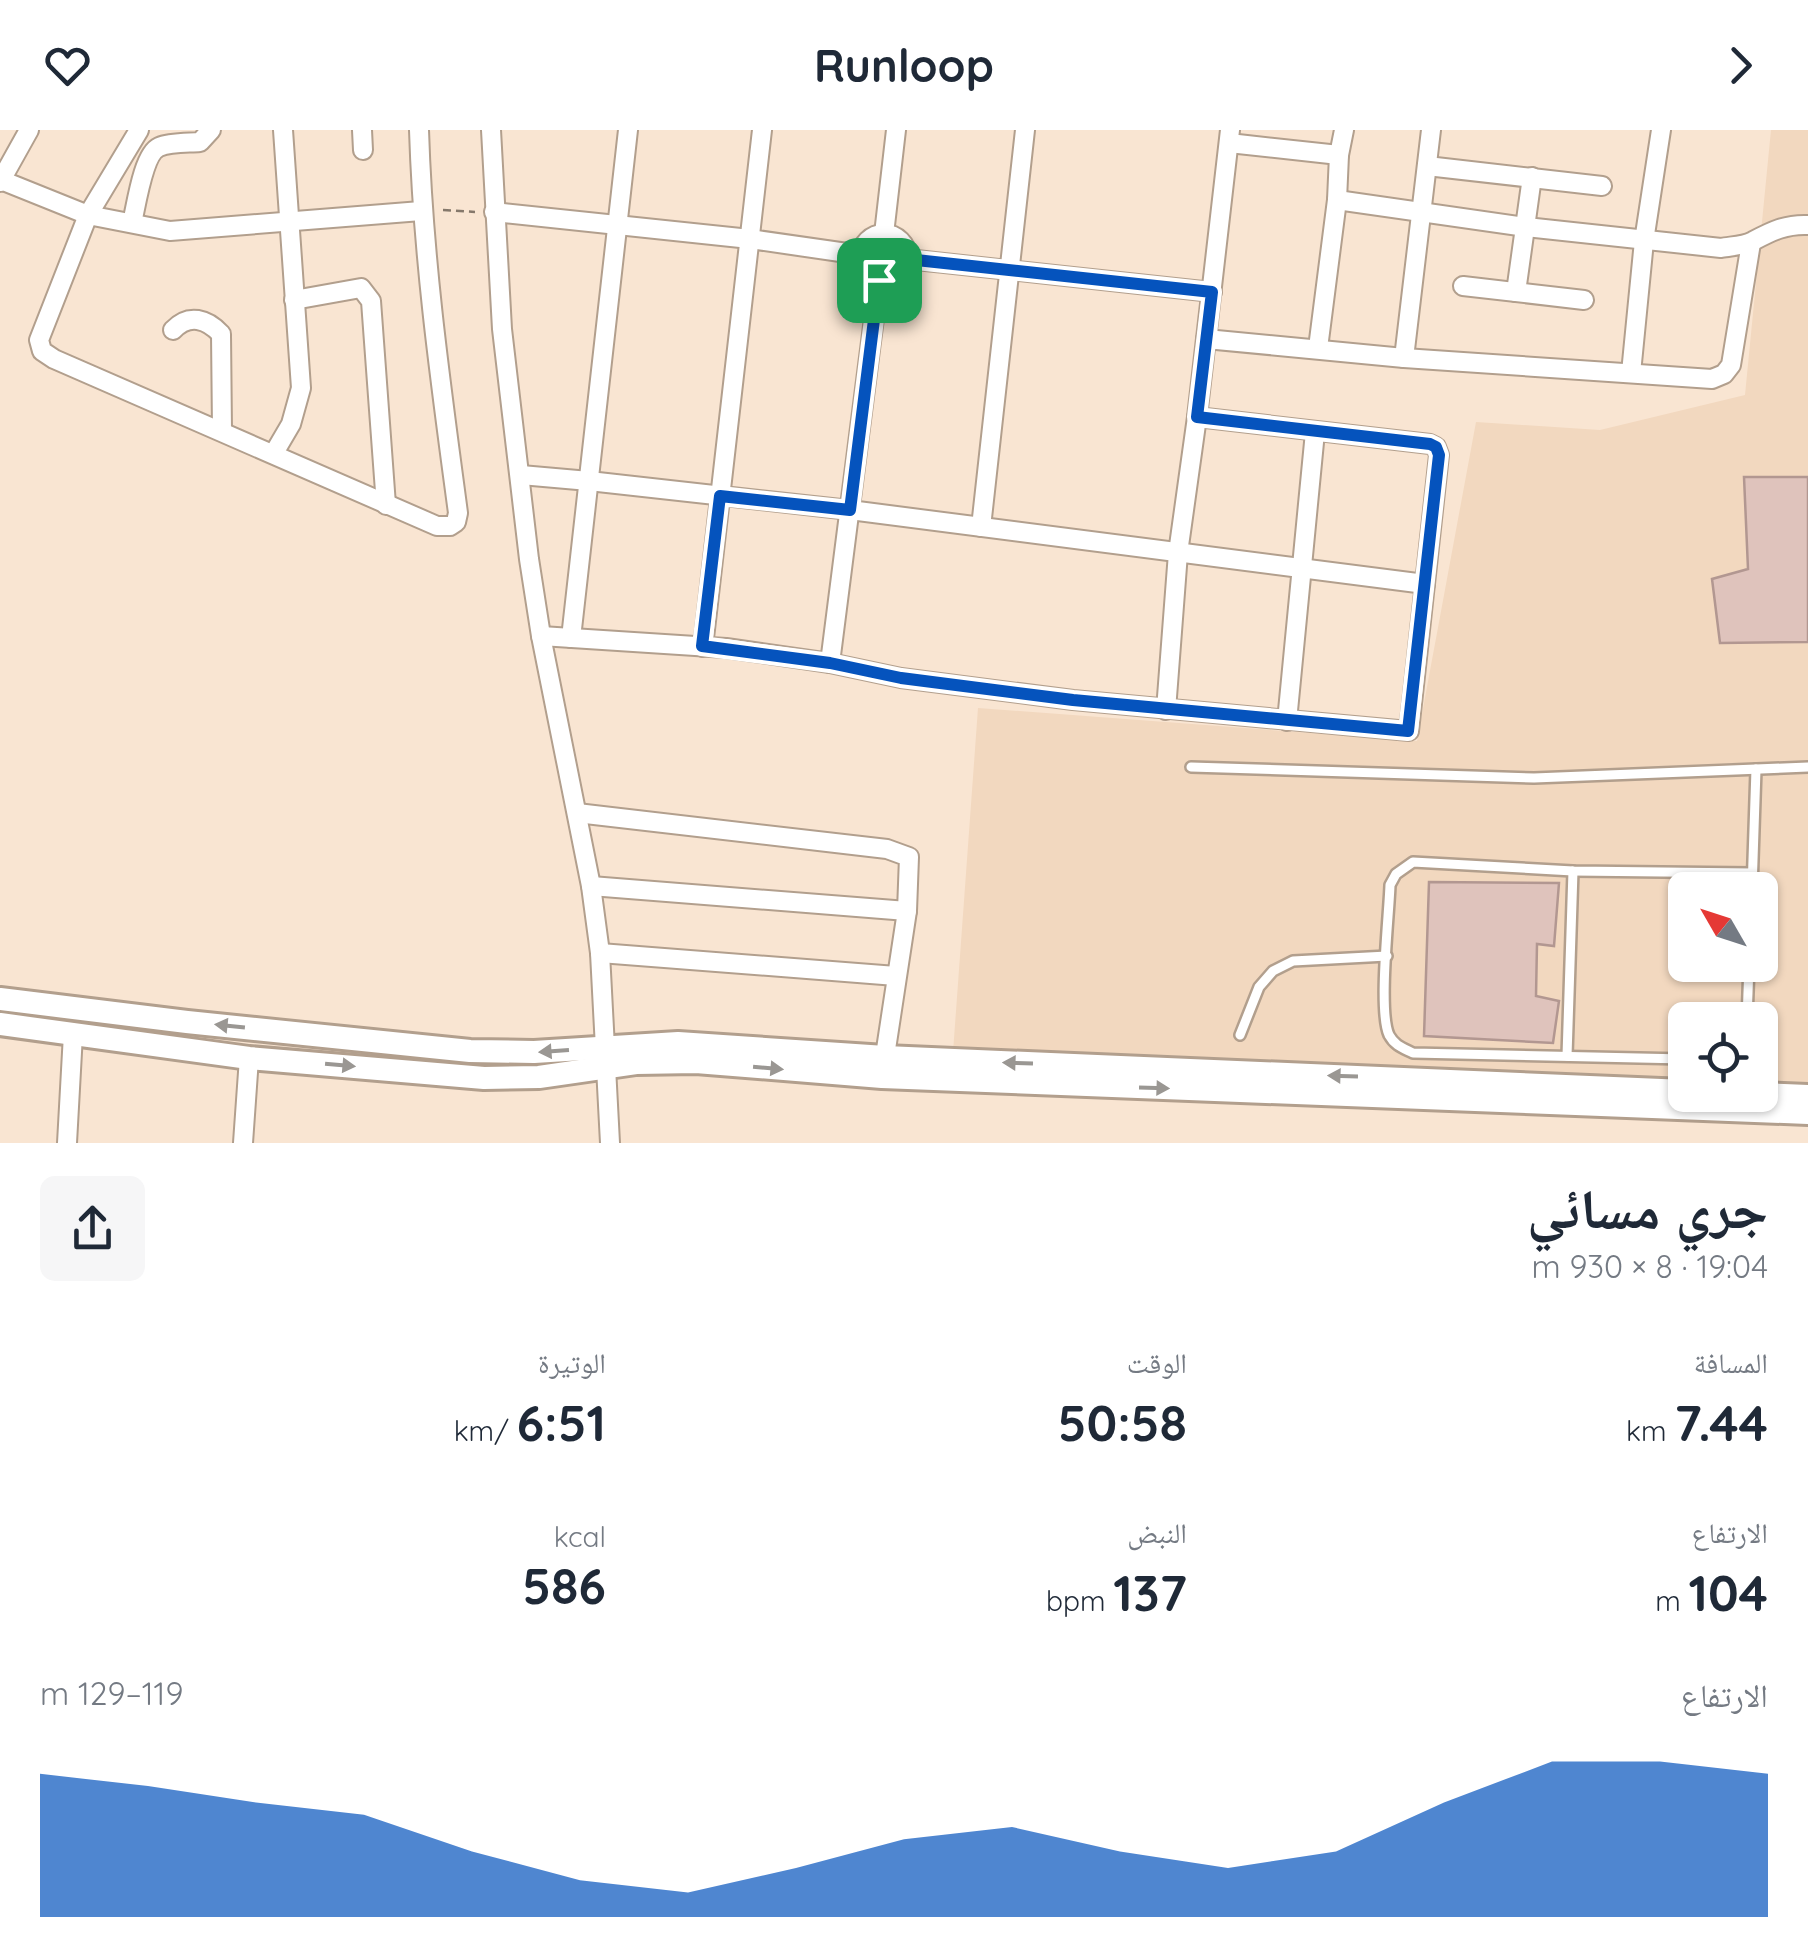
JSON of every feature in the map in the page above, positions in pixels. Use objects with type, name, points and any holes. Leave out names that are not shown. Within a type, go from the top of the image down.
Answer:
[{"type":"street","points":[[139,130],[88,214],[40,340],[42,351],[386,505],[437,526],[450,526],[458,514],[441,387],[419,130]]},
{"type":"street","points":[[132,223],[152,152],[159,147],[200,142],[210,130]]},
{"type":"street","points":[[274,453],[291,424],[301,388],[282,130]]},
{"type":"street","points":[[362,130],[363,150]]},
{"type":"street","points":[[491,130],[485,212],[541,636],[592,886],[600,953],[610,1143]]},
{"type":"street","points":[[571,638],[628,130]]},
{"type":"street","points":[[702,646],[762,130]]},
{"type":"street","points":[[884,234],[896,130]]},
{"type":"street","points":[[981,527],[1025,130]]},
{"type":"street","points":[[1318,348],[1344,130]]},
{"type":"street","points":[[1404,358],[1431,130]]},
{"type":"street","points":[[1631,374],[1644,240],[1661,130]]},
{"type":"street","points":[[22,131],[0,181],[88,214],[170,231],[427,210]]},
{"type":"street","points":[[1166,710],[1178,553],[1230,137],[1339,155]]},
{"type":"street","points":[[1427,166],[1602,186]]},
{"type":"street","points":[[1516,292],[1532,178]]},
{"type":"street","points":[[1337,200],[1526,228],[1721,248],[1751,243],[1774,229],[1808,226]]},
{"type":"street","points":[[485,212],[750,239],[861,255]]},
{"type":"street","points":[[884,234],[898,238],[907,259],[894,278],[879,280],[867,273],[861,255],[866,242],[884,234]]},
{"type":"street","points":[[1206,339],[1404,358],[1712,379],[1731,366],[1751,243]]},
{"type":"street","points":[[907,259],[1212,292]]},
{"type":"street","points":[[830,663],[879,280]]},
{"type":"street","points":[[1463,286],[1584,300]]},
{"type":"street","points":[[294,300],[362,288],[371,301],[386,505]]},
{"type":"street","points":[[174,330],[180,322],[197,319],[211,324],[221,334],[222,430]]},
{"type":"street","points":[[541,636],[702,646],[830,663],[901,678],[1073,700],[1408,731],[1439,455],[1436,447],[1197,417]]},
{"type":"street","points":[[1287,721],[1316,432]]},
{"type":"street","points":[[521,475],[850,510],[1425,584]]},
{"type":"street","points":[[578,813],[886,848],[909,857],[907,911],[883,1067]]},
{"type":"street","points":[[592,886],[907,911]]},
{"type":"street","points":[[600,953],[896,976]]},
{"type":"street","points":[[0,999],[470,1050],[650,1062],[1668,1090]]},
{"type":"street","points":[[0,1024],[249,1058],[462,1076],[520,1078],[606,1057]]},
{"type":"street","points":[[66,1143],[74,1034]]},
{"type":"street","points":[[243,1143],[249,1058]]},
{"type":"street","points":[[883,1067],[1808,1113]]},
{"type":"street","points":[[1778,1095],[1808,1096]]},
{"type":"lane","points":[[1191,766],[1534,778],[1808,767]]},
{"type":"lane","points":[[1752,872],[1756,768]]},
{"type":"lane","points":[[1668,872],[1414,862],[1403,868],[1390,885],[1384,998],[1387,1031],[1396,1046],[1414,1053],[1668,1059]]},
{"type":"lane","points":[[1568,1056],[1572,871]]},
{"type":"lane","points":[[1240,1035],[1259,987],[1273,971],[1293,961],[1387,956]]},
{"type":"path","points":[[427,210],[485,212]]},
{"type":"shaded area","points":[[1771,130],[1808,130],[1808,1088],[1778,1087],[1778,1002],[1668,1002],[1668,1085],[952,1066],[978,708],[1417,741],[1476,422],[1600,430],[1745,395]]},
{"type":"building","points":[[1744,477],[1808,477],[1808,642],[1720,643],[1712,579],[1748,569]]},
{"type":"building","points":[[1429,882],[1559,883],[1554,946],[1537,944],[1536,996],[1559,1001],[1553,1043],[1424,1036]]},
{"type":"route","points":[[907,259],[1212,292],[1197,417],[1436,447],[1439,455],[1408,731],[1073,700],[901,678],[830,663],[702,646],[720,496],[850,510],[879,280],[894,278],[907,259]]}]
